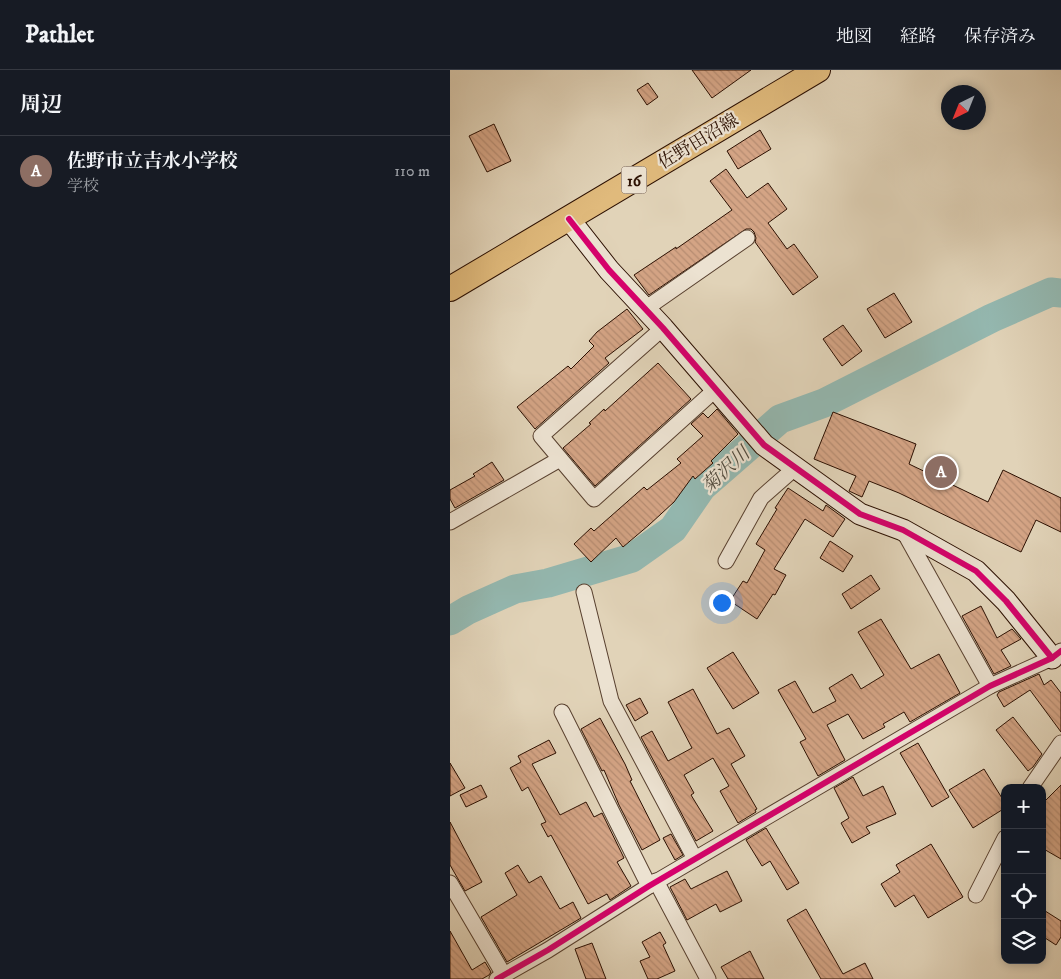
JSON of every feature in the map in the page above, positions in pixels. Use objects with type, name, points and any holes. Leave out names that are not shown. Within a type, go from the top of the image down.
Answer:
[{"type":"main road","name":"佐野田沼線","points":[[450,289],[818,70]]},
{"type":"street","points":[[450,883],[500,977],[548,950],[652,884],[990,686],[1056,654],[976,571],[903,530],[860,514],[764,446],[663,328],[609,270],[570,219]]},
{"type":"street","points":[[646,309],[747,238]]},
{"type":"street","points":[[663,328],[541,436],[560,459],[594,499],[715,390]]},
{"type":"street","points":[[450,522],[560,459]]},
{"type":"street","points":[[726,562],[761,498],[795,468]]},
{"type":"street","points":[[903,530],[990,686]]},
{"type":"street","points":[[584,592],[611,701],[695,859]]},
{"type":"street","points":[[562,712],[652,884],[708,979]]},
{"type":"street","points":[[1033,784],[1061,743]]},
{"type":"street","points":[[976,895],[1001,846]]},
{"type":"building","points":[[692,70],[751,70],[712,98]]},
{"type":"building","points":[[648,83],[658,97],[647,105],[637,90]]},
{"type":"building","points":[[494,124],[511,161],[487,172],[469,136]]},
{"type":"building","points":[[760,130],[771,149],[738,169],[727,151]]},
{"type":"building","points":[[726,169],[747,198],[768,183],[787,209],[768,223],[787,249],[794,244],[818,277],[793,295],[755,242],[754,232],[751,229],[746,229],[649,295],[634,275],[676,247],[676,249],[732,210],[710,181]]},
{"type":"building","points":[[894,293],[912,322],[885,338],[867,309]]},
{"type":"building","points":[[627,309],[643,329],[605,358],[609,363],[535,429],[517,407],[568,366],[571,369],[594,346],[589,341],[597,332]]},
{"type":"building","points":[[843,325],[862,351],[842,366],[823,339]]},
{"type":"building","points":[[658,363],[691,399],[595,486],[563,448],[591,424],[589,423],[604,409],[605,411]]},
{"type":"building","points":[[717,409],[738,434],[711,461],[713,463],[695,479],[693,476],[674,502],[649,525],[623,547],[616,538],[591,562],[574,544],[591,528],[594,531],[644,487],[647,490],[681,463],[677,459],[703,436],[691,424],[703,413],[708,418]]},
{"type":"building","points":[[833,412],[916,444],[909,464],[988,502],[1003,470],[1061,498],[1061,532],[1036,520],[1021,552],[899,493],[869,481],[862,497],[849,491],[856,476],[814,459]]},
{"type":"building","points":[[492,462],[504,480],[455,508],[450,499],[450,490],[475,476],[473,474]]},
{"type":"building","points":[[788,488],[823,511],[826,505],[845,519],[833,537],[805,519],[774,569],[786,575],[775,595],[773,594],[757,619],[730,601],[743,581],[747,583],[765,550],[756,544]]},
{"type":"building","points":[[830,541],[853,556],[843,572],[820,558]]},
{"type":"building","points":[[871,575],[880,589],[851,609],[842,594]]},
{"type":"building","points":[[981,606],[997,638],[1012,629],[1021,639],[1001,650],[1011,666],[994,674],[962,616]]},
{"type":"building","points":[[881,619],[911,669],[939,654],[960,693],[910,722],[904,712],[883,724],[885,727],[863,739],[848,714],[827,725],[845,760],[818,776],[800,742],[806,739],[778,690],[795,681],[813,713],[836,701],[829,688],[852,674],[861,689],[884,675],[858,632]]},
{"type":"building","points":[[733,652],[759,693],[733,709],[707,668]]},
{"type":"building","points":[[1039,674],[1044,685],[1051,680],[1061,693],[1061,732],[1030,690],[1004,707],[997,695],[999,692]]},
{"type":"building","points":[[693,689],[717,734],[729,728],[745,756],[731,764],[757,809],[755,810],[756,812],[738,823],[720,791],[729,786],[713,758],[684,775],[694,793],[691,795],[713,831],[696,841],[641,737],[652,731],[668,761],[692,748],[668,702]]},
{"type":"building","points":[[640,698],[648,713],[635,721],[626,705]]},
{"type":"building","points":[[1013,717],[1042,754],[1028,771],[996,730]]},
{"type":"building","points":[[600,718],[625,764],[632,780],[630,781],[660,840],[642,850],[604,770],[602,771],[581,729]]},
{"type":"building","points":[[549,740],[556,753],[532,764],[560,815],[586,802],[594,817],[602,813],[624,858],[617,862],[631,886],[610,900],[607,894],[588,904],[551,835],[548,837],[541,824],[546,822],[528,787],[522,791],[510,768],[521,762],[518,756]]},
{"type":"building","points":[[918,743],[949,797],[932,807],[900,753]]},
{"type":"building","points":[[450,763],[465,788],[450,796]]},
{"type":"building","points":[[984,769],[1001,797],[1001,810],[973,828],[949,790]]},
{"type":"building","points":[[853,777],[863,796],[883,786],[896,814],[866,827],[870,833],[852,843],[841,823],[849,818],[834,788]]},
{"type":"building","points":[[481,785],[487,797],[466,807],[460,795]]},
{"type":"building","points":[[1061,785],[1061,859],[1046,850],[1046,800]]},
{"type":"building","points":[[450,822],[482,882],[465,891],[450,865]]},
{"type":"building","points":[[766,828],[799,883],[787,890],[770,861],[762,866],[746,840]]},
{"type":"building","points":[[671,834],[683,855],[675,860],[663,838]]},
{"type":"building","points":[[931,844],[963,897],[928,918],[914,895],[895,907],[881,884],[900,872],[896,865]]},
{"type":"building","points":[[518,865],[529,883],[541,876],[560,909],[573,902],[581,918],[507,962],[481,917],[517,895],[505,873]]},
{"type":"building","points":[[727,871],[742,901],[720,912],[716,904],[687,920],[670,887],[685,879],[691,889]]},
{"type":"building","points":[[806,909],[843,974],[865,963],[873,979],[821,979],[787,920]]},
{"type":"building","points":[[1046,912],[1061,921],[1061,937],[1056,945],[1046,939]]},
{"type":"building","points":[[450,931],[472,970],[485,962],[491,972],[489,975],[482,979],[450,979]]},
{"type":"building","points":[[660,932],[666,943],[663,945],[675,971],[657,979],[648,979],[640,961],[650,957],[642,942]]},
{"type":"building","points":[[592,943],[606,979],[586,979],[575,949]]},
{"type":"building","points":[[750,951],[764,979],[728,979],[721,967]]},
{"type":"waterway","name":"菊沢川","points":[[450,621],[468,610],[515,589],[548,583],[632,558],[673,529],[702,487],[780,419],[824,403],[992,318],[1051,292],[1061,293]]},
{"type":"cycle path","points":[[569,219],[609,270],[663,328],[764,445],[860,514],[903,530],[976,571],[1006,601],[1052,658]]},
{"type":"cycle path","points":[[497,979],[548,950],[649,886],[990,686],[1052,658],[1061,651]]},
{"type":"place","name":"佐野市立吉水小学校","points":[[941,472]]}]
